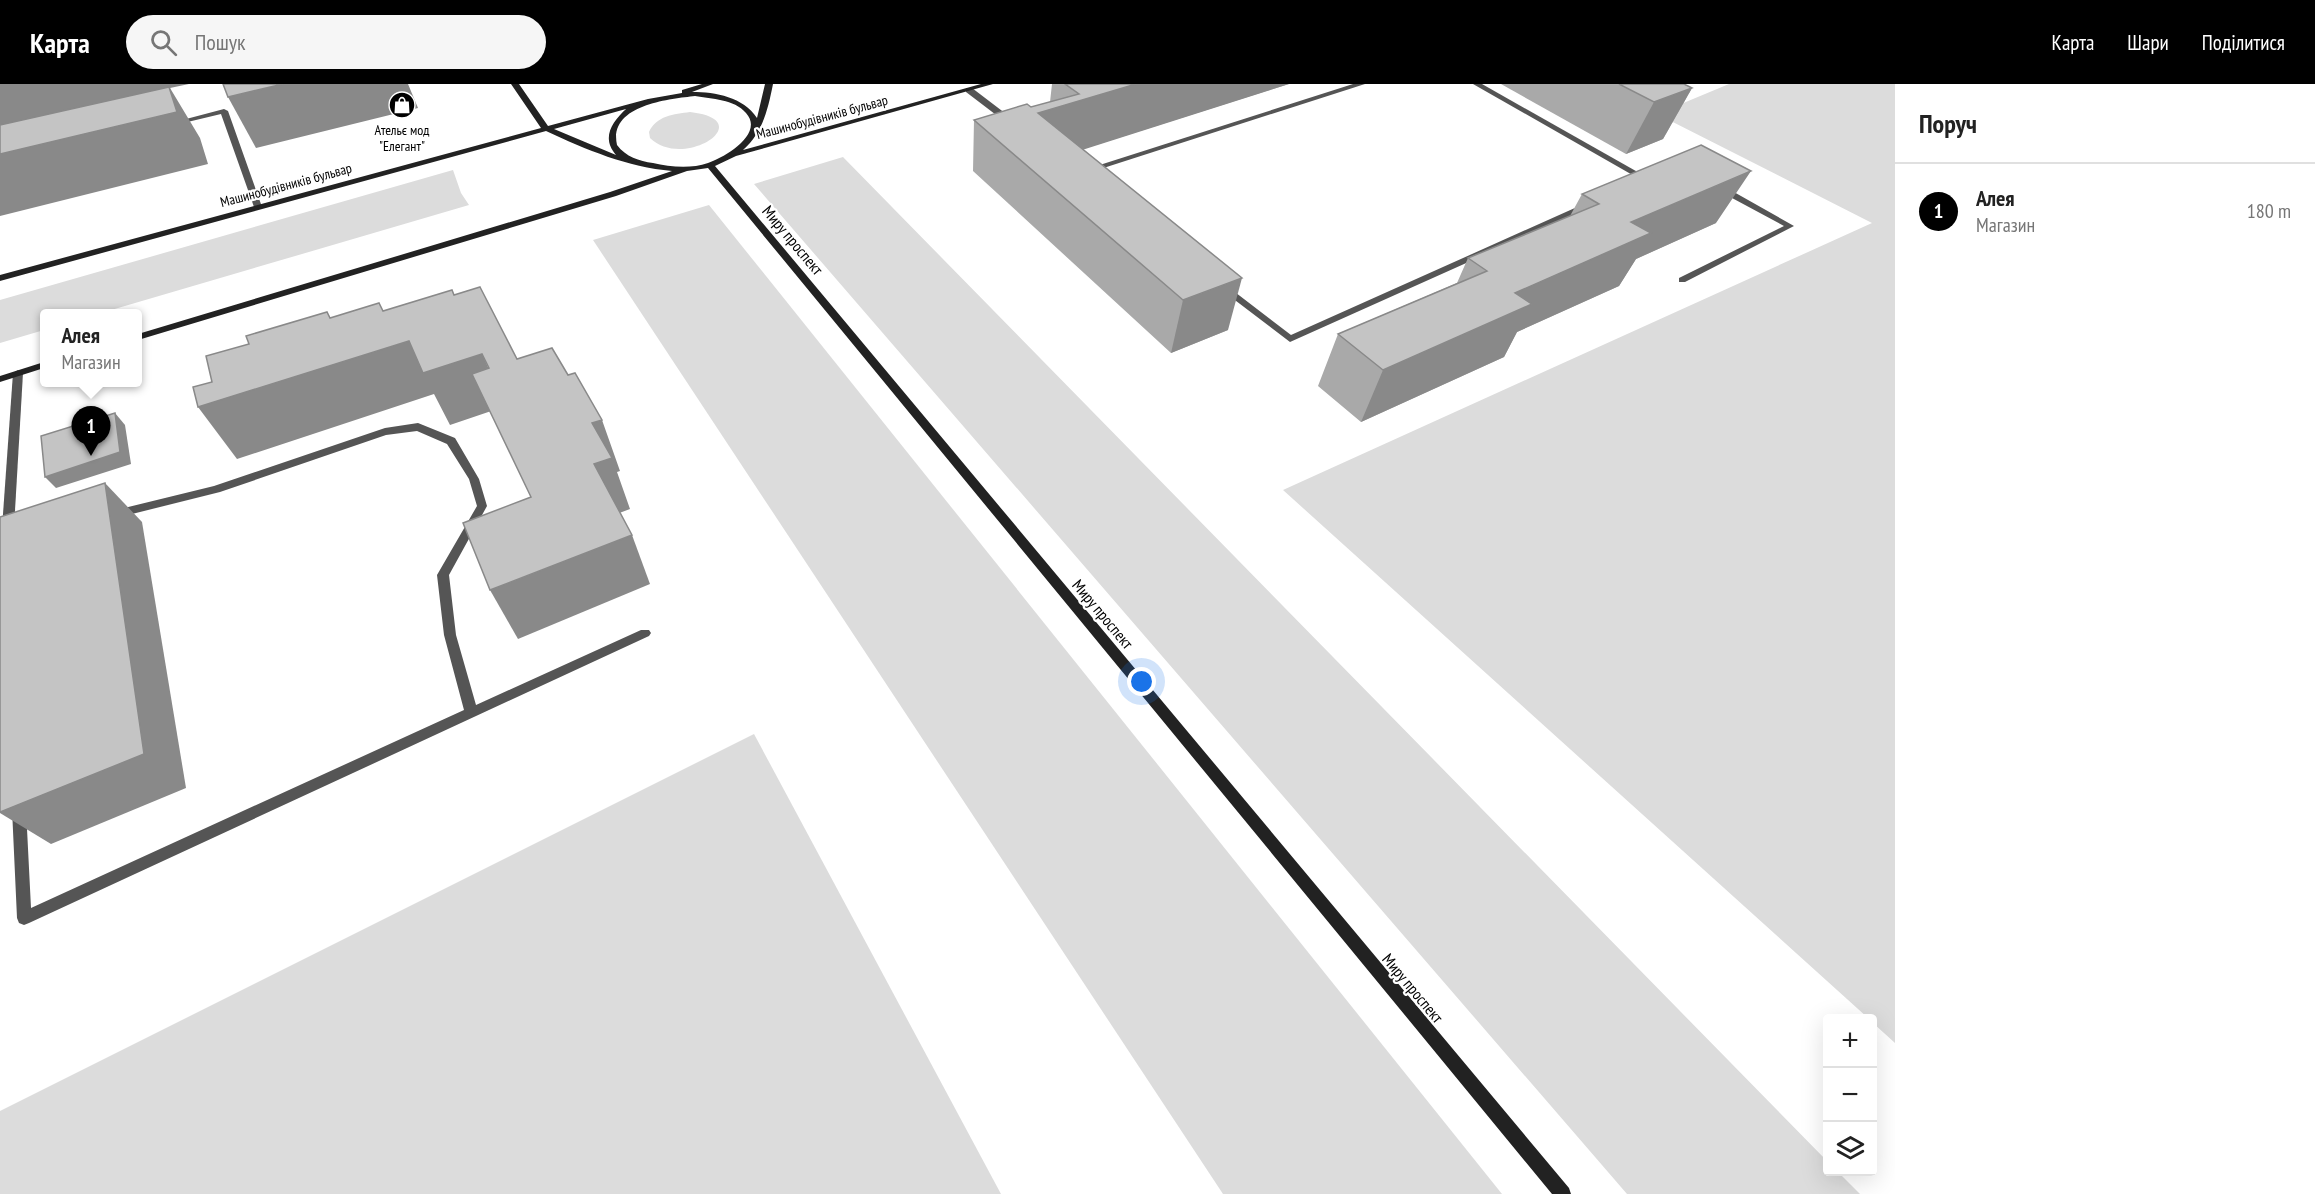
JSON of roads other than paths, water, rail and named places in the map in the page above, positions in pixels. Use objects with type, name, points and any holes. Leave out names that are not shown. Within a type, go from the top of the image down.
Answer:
[{"type":"street","points":[[515,84],[545,128],[592,149],[639,164],[685,169],[710,166],[746,146],[764,110],[769,84]]},
{"type":"street","points":[[671,96],[710,84]]},
{"type":"street","name":"Машинобудівників бульвар","points":[[731,156],[989,84]]},
{"type":"street","points":[[671,96],[694,94],[717,96],[735,102],[749,111],[755,122],[754,134]]},
{"type":"street","name":"Машинобудівників бульвар","points":[[0,278],[648,100],[671,96]]},
{"type":"street","points":[[639,164],[623,156],[614,146],[611,134],[618,121],[648,100]]},
{"type":"street","name":"Миру проспект","points":[[710,166],[1563,1194]]},
{"type":"street","points":[[142,336],[613,194],[685,169]]},
{"type":"street","points":[[0,379],[40,367]]},
{"type":"lane","points":[[1088,180],[1078,173],[1361,84]]},
{"type":"lane","points":[[1478,84],[1651,178],[1636,183]]},
{"type":"lane","points":[[969,90],[1015,124]]},
{"type":"lane","points":[[168,125],[234,108]]},
{"type":"lane","points":[[224,111],[258,207]]},
{"type":"lane","points":[[1682,280],[1790,226],[1710,183]]},
{"type":"lane","points":[[1216,282],[1290,339],[1594,202]]},
{"type":"lane","points":[[18,374],[7,540],[19,537]]},
{"type":"lane","points":[[100,518],[216,489],[386,432],[418,427],[451,441],[474,479],[482,506],[443,575],[450,634],[471,711]]},
{"type":"lane","points":[[18,800],[24,918],[645,633]]},
{"type":"place","name":"Ательє мод \"Елегант\"","points":[[402,105]]},
{"type":"place","name":"Алея","points":[[91,456]]}]
